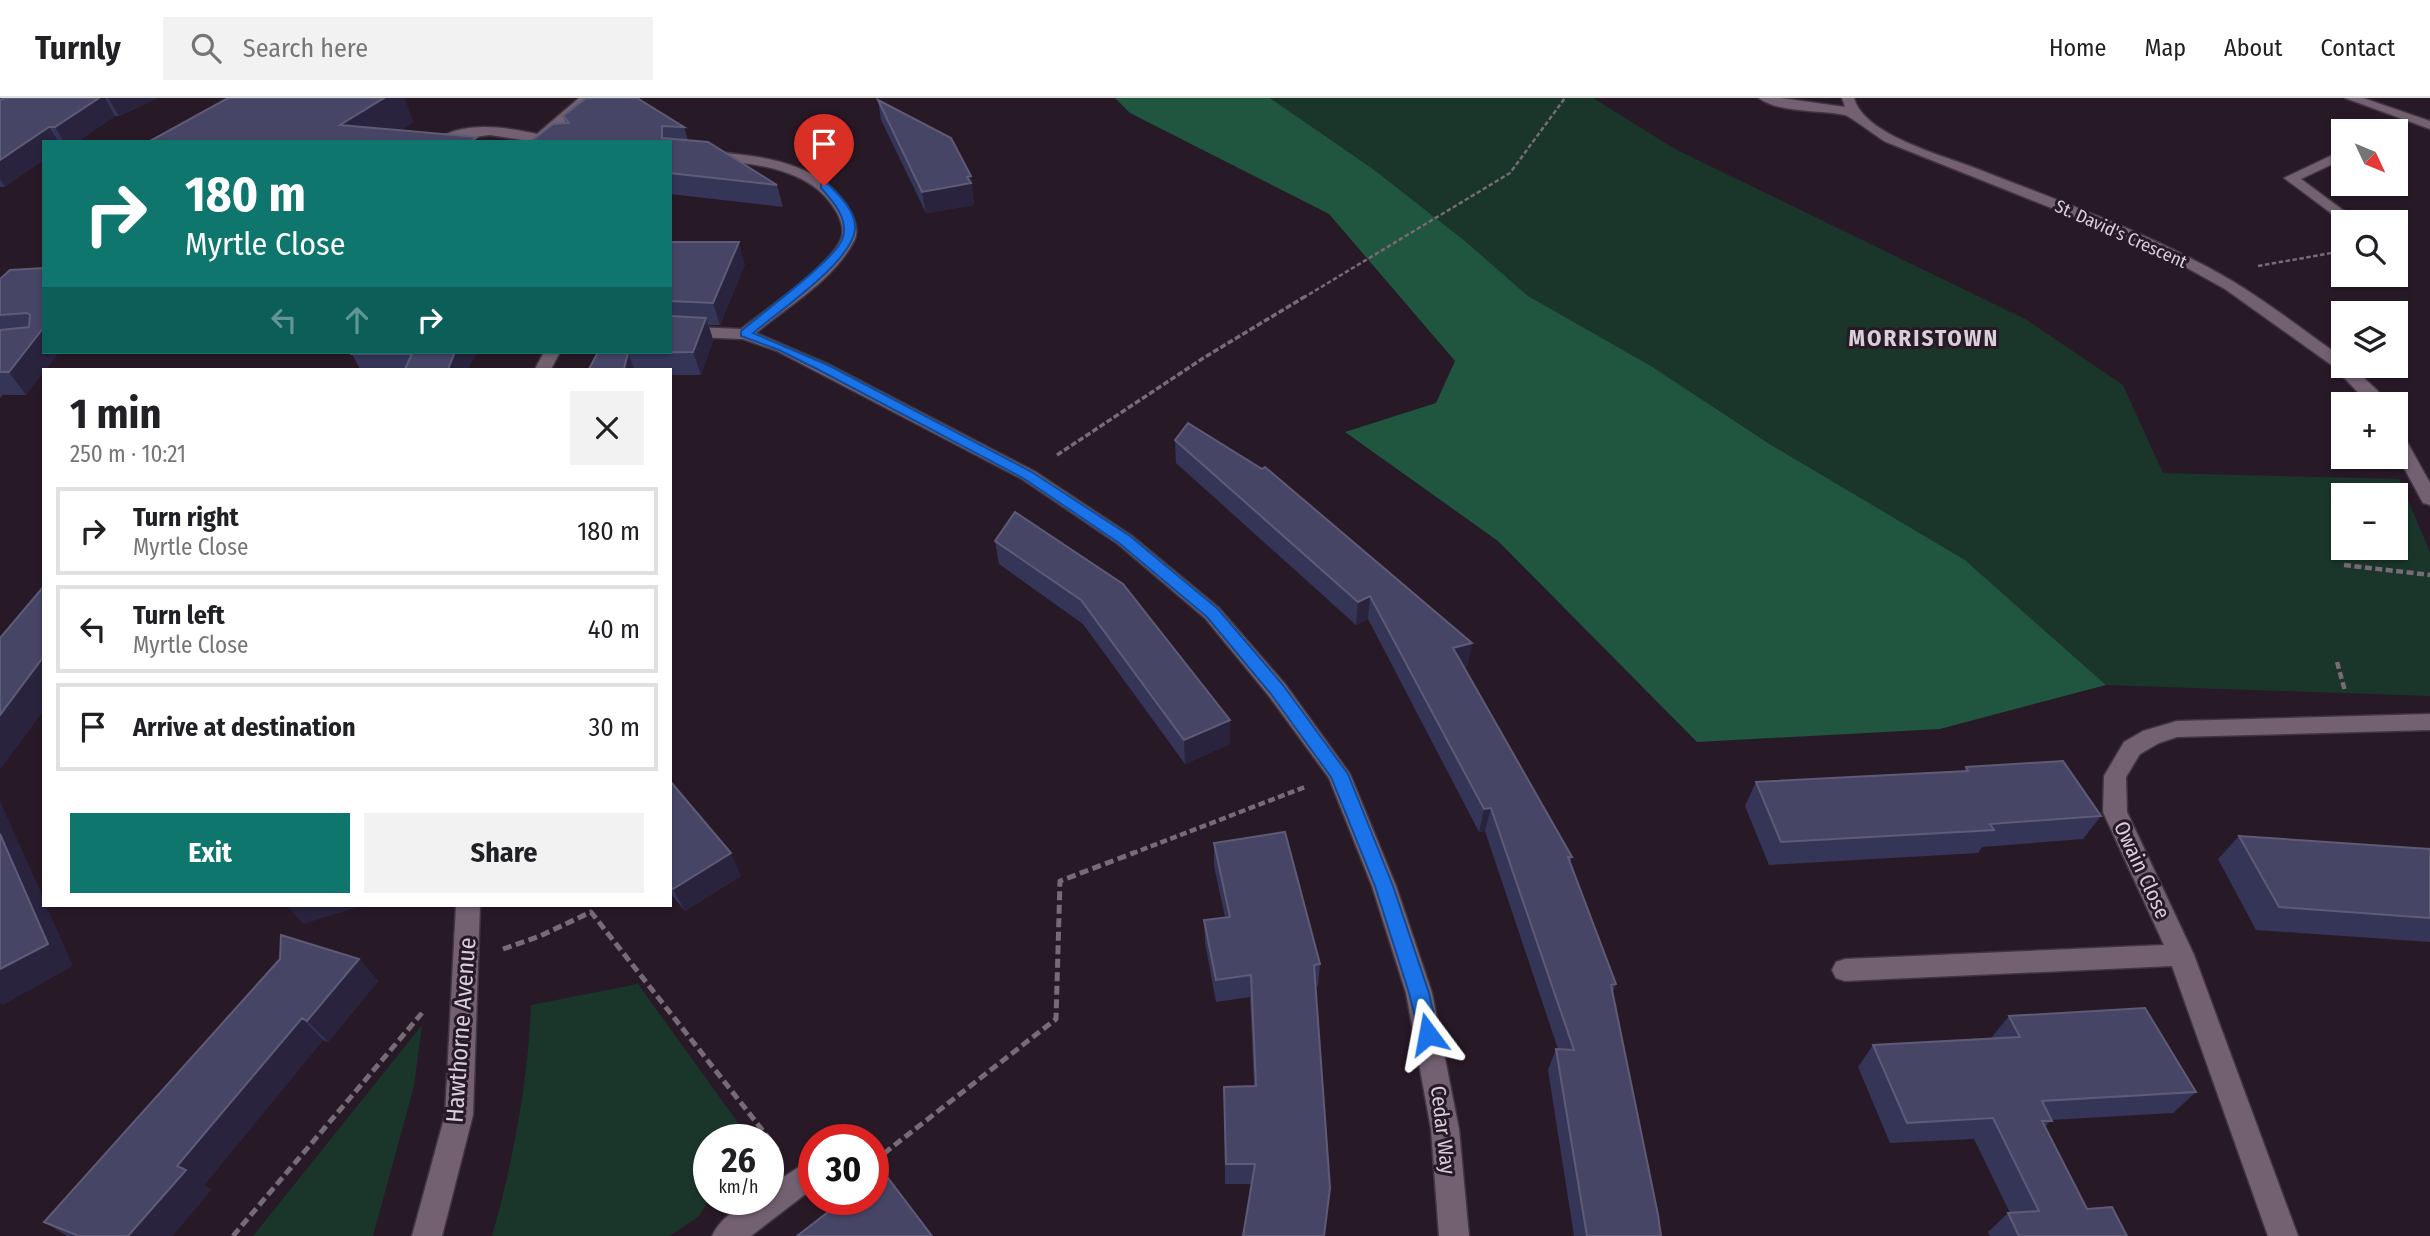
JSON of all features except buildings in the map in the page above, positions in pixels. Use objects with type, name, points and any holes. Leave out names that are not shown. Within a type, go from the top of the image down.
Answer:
[{"type":"street","points":[[540,139],[586,98]]},
{"type":"street","points":[[1765,98],[1800,106],[1850,105]]},
{"type":"street","points":[[2351,98],[2424,123]]},
{"type":"street","name":"St. David's Crescent","points":[[1850,105],[1862,122],[1891,139],[2141,239],[2209,275],[2275,316],[2339,363],[2369,392]]},
{"type":"street","points":[[447,140],[475,132],[520,134],[549,140]]},
{"type":"street","points":[[672,153],[766,164],[803,175],[824,186],[841,204],[850,226],[847,242],[828,264],[745,334]]},
{"type":"street","points":[[2331,160],[2291,178],[2335,210]]},
{"type":"street","name":"Cedar Way","points":[[672,331],[745,334],[783,348],[824,368],[1028,475],[1125,540],[1212,613],[1277,690],[1339,774],[1384,886],[1419,993],[1433,1054],[1445,1129],[1454,1236]]},
{"type":"street","points":[[2408,460],[2430,499]]},
{"type":"street","name":"Owain Close","points":[[2283,1236],[2181,955],[2115,812],[2115,776],[2132,748],[2151,737],[2178,729],[2430,722]]},
{"type":"street","name":"Hawthorne Avenue","points":[[427,1236],[459,1115],[468,907]]},
{"type":"street","points":[[1846,970],[2181,955]]},
{"type":"street","points":[[727,1236],[798,1183]]},
{"type":"path","points":[[1028,475],[1205,357],[1510,173],[1564,98]]},
{"type":"path","points":[[2209,275],[2331,253]]},
{"type":"path","points":[[2344,565],[2430,575]]},
{"type":"path","points":[[889,1149],[1056,1019],[1059,881],[1339,774]]},
{"type":"path","points":[[233,1236],[466,962],[540,936],[590,912],[798,1175]]},
{"type":"green space","points":[[1115,98],[1270,98],[1373,169],[1465,241],[1528,296],[1651,366],[1768,443],[1965,560],[2106,685],[1940,729],[1697,742],[1498,541],[1345,432],[1436,403],[1455,361],[1329,214],[1130,113]]},
{"type":"green space","points":[[1270,98],[1593,98],[1675,149],[2027,320],[2123,385],[2163,473],[2399,479],[2401,483],[2331,483],[2331,560],[2408,560],[2408,500],[2430,552],[2430,696],[2106,685],[1965,560],[1768,443],[1651,366],[1528,296],[1465,241],[1373,169]]},
{"type":"green space","points":[[638,984],[739,1124],[693,1124],[693,1215],[699,1216],[670,1236],[492,1236],[507,1180],[518,1122],[527,1064],[531,1005]]},
{"type":"green space","points":[[422,1025],[414,1086],[373,1236],[253,1236]]},
{"type":"district","name":"MORRISTOWN","points":[[1924,338]]},
{"type":"route","points":[[824,186],[841,204],[850,226],[847,242],[828,264],[745,334],[783,348],[824,368],[1028,475],[1125,540],[1212,613],[1277,690],[1339,774],[1384,886],[1419,993],[1428,1034]]}]
